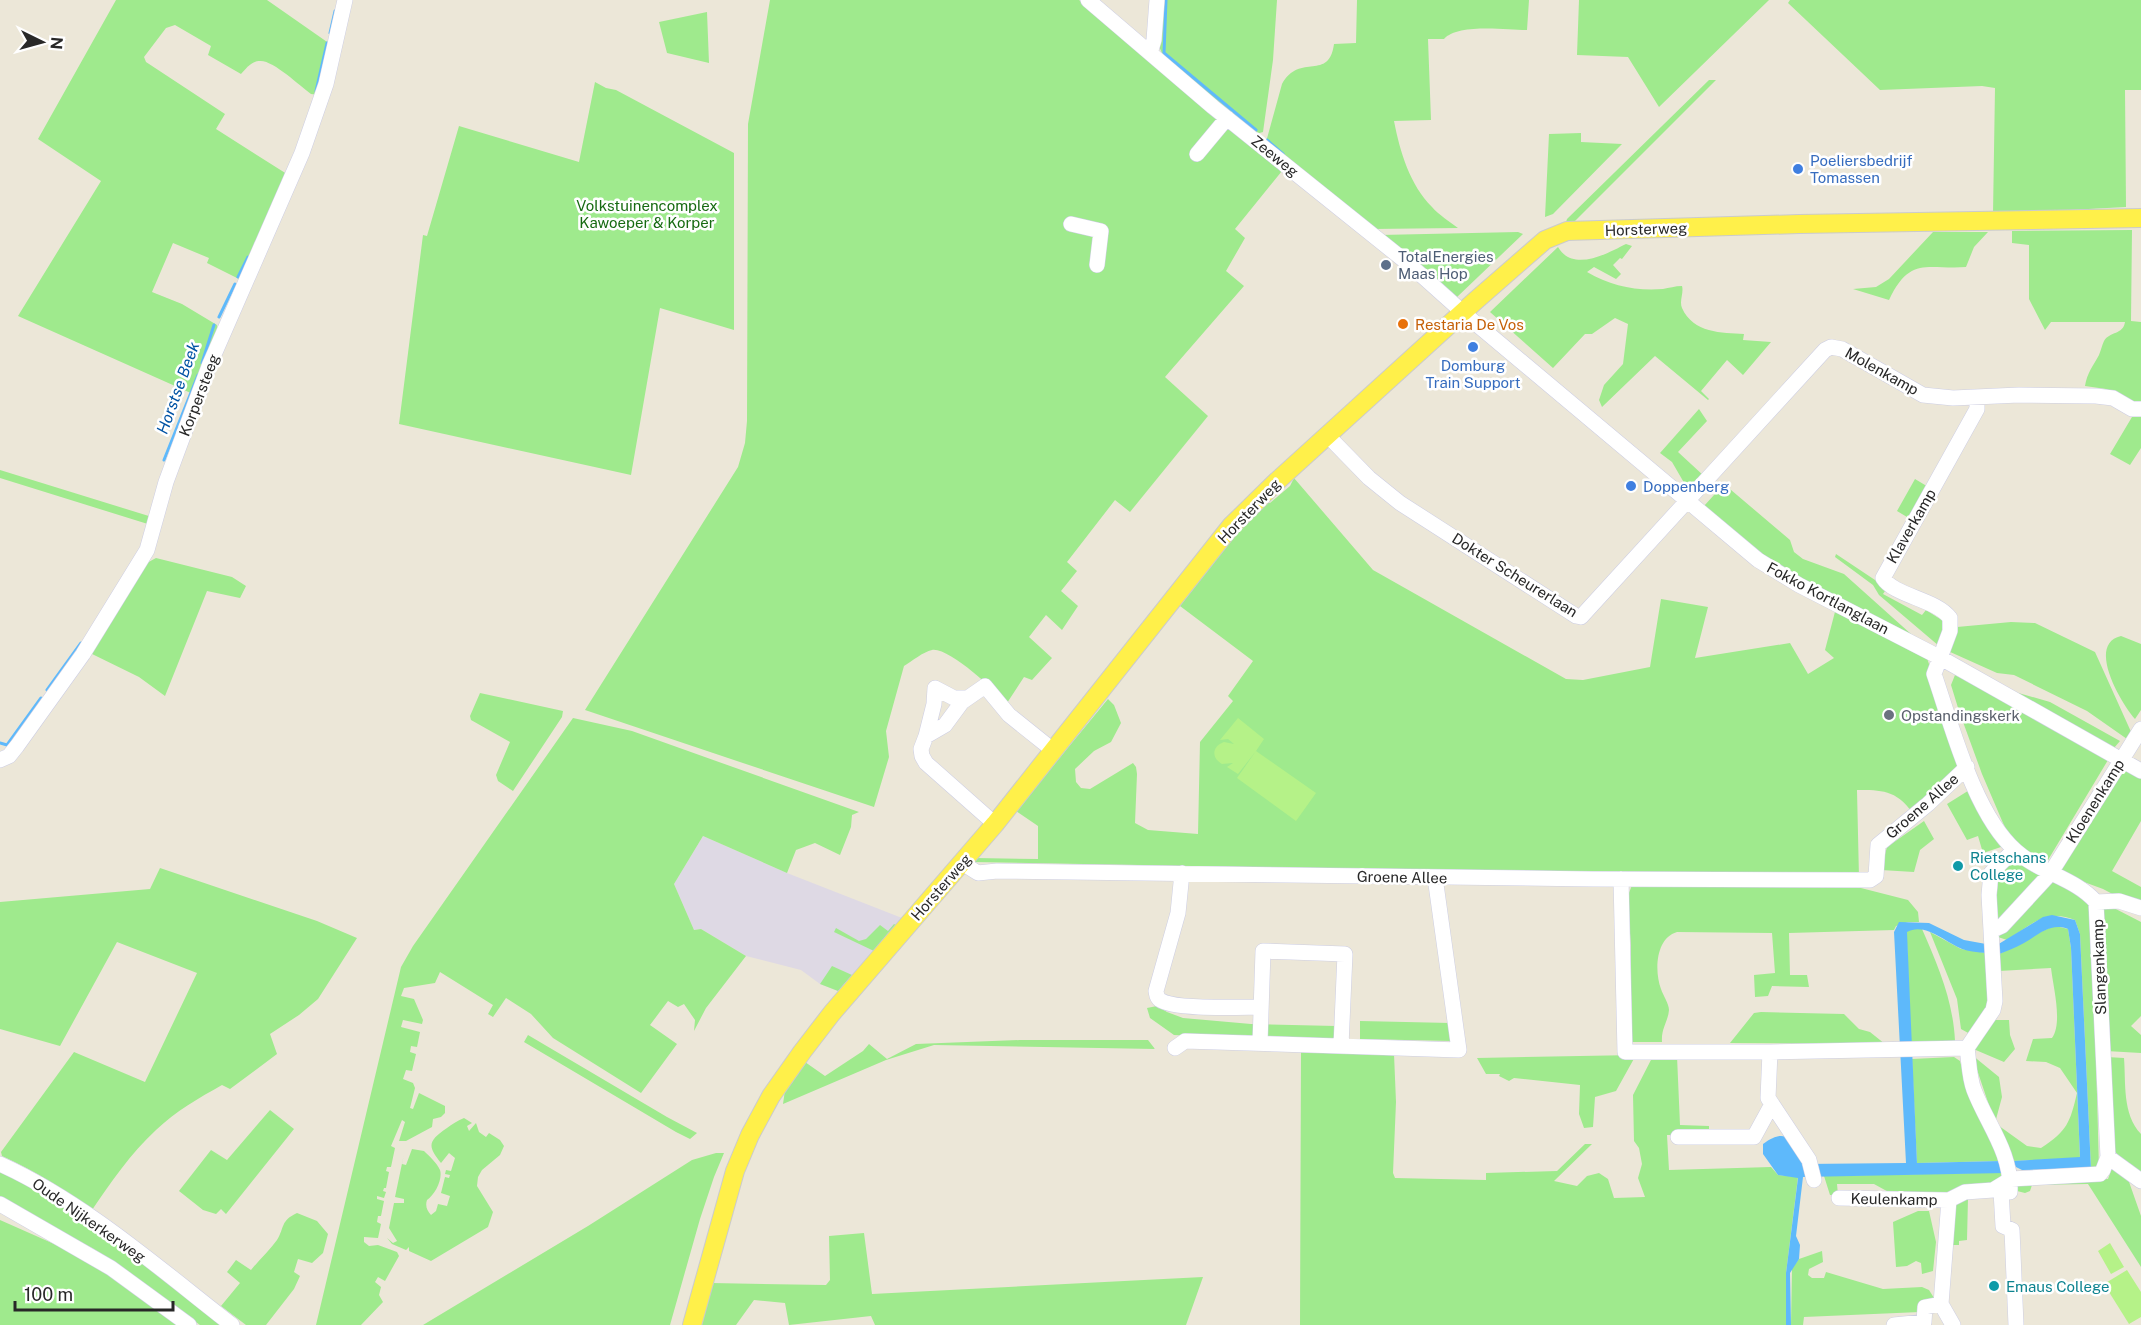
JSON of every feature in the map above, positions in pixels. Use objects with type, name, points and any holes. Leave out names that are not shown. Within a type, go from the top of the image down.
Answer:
[{"type":"main road","name":"Horsterweg","points":[[692,1325],[735,1171],[765,1107],[832,1013],[995,824],[1231,526],[1276,482],[1545,240],[1567,231],[2141,218]]},
{"type":"street","name":"Korpersteeg","points":[[0,760],[9,756],[17,746],[83,654],[147,550],[166,482],[209,366],[302,153],[326,84],[345,0]]},
{"type":"street","name":"Zeeweg","points":[[1088,0],[1227,118],[1410,265],[1463,312]]},
{"type":"street","points":[[1150,53],[1154,40],[1157,0]]},
{"type":"street","points":[[1197,154],[1227,118]]},
{"type":"street","points":[[1071,225],[1101,231],[1097,265]]},
{"type":"street","name":"Fokko Kortlanglaan","points":[[1463,312],[1758,560],[1799,585],[1939,657],[2141,771]]},
{"type":"street","name":"Molenkamp","points":[[1688,502],[1751,429],[1825,350],[1831,347],[1842,348],[1923,395],[1953,398],[2019,394],[2096,396],[2113,398],[2132,409],[2141,409]]},
{"type":"street","name":"Klaverkamp","points":[[1939,657],[1950,631],[1950,618],[1937,607],[1885,582],[1883,575],[1977,409],[1977,398]]},
{"type":"street","name":"Dokter Scheurerlaan","points":[[1328,436],[1368,478],[1400,502],[1576,616],[1581,617],[1688,502]]},
{"type":"street","name":"Slangenkamp","points":[[1939,657],[1934,674],[1981,803],[1999,832],[2014,850],[2049,874],[2090,895],[2096,903],[2108,1157]]},
{"type":"street","points":[[926,736],[945,725],[967,699],[986,686],[1009,715],[1054,751]]},
{"type":"street","points":[[967,699],[954,698],[935,688],[934,704],[921,749],[922,756],[926,763],[995,824]]},
{"type":"street","name":"Kloenenkamp","points":[[2049,874],[2141,729]]},
{"type":"street","name":"Groene Allee","points":[[962,863],[978,873],[997,871],[1621,879],[1873,879],[1876,876],[1878,845],[1928,804],[1967,767]]},
{"type":"street","points":[[2014,850],[1992,873],[1989,895],[1995,1001],[1993,1011],[1967,1048],[1973,1090],[2006,1156],[2011,1179],[2010,1192],[2001,1191],[2003,1226],[2012,1230],[2016,1325]]},
{"type":"street","points":[[1182,873],[1180,904],[1156,991],[1157,996],[1160,1000],[1177,1005],[1261,1007]]},
{"type":"street","points":[[1992,937],[2049,874]]},
{"type":"street","points":[[1175,1048],[1185,1041],[1459,1050],[1435,877]]},
{"type":"street","points":[[1621,879],[1625,1052],[1967,1048]]},
{"type":"street","points":[[2096,903],[2119,901],[2141,908]]},
{"type":"street","points":[[1260,1043],[1263,951],[1345,954],[1341,1046]]},
{"type":"street","points":[[1770,1052],[1768,1098],[1809,1160],[1814,1180]]},
{"type":"street","points":[[1678,1137],[1754,1137],[1772,1104]]},
{"type":"street","points":[[2108,1157],[2141,1181]]},
{"type":"street","name":"Keulenkamp","points":[[1839,1198],[1949,1200],[1965,1192],[1993,1190],[2011,1179],[2100,1173],[2108,1157]]},
{"type":"street","name":"Oude Nijkerkerweg","points":[[0,1164],[40,1184],[78,1208],[232,1325]]},
{"type":"street","name":"Keulenkamp","points":[[1941,1304],[1949,1200]]},
{"type":"street","name":"Oude Nijkerkerweg","points":[[0,1204],[111,1268],[189,1325]]},
{"type":"street","name":"Oude Nijkerkerweg","points":[[0,1215],[20,1225],[54,1236]]},
{"type":"street","points":[[1894,1325],[1924,1322],[1925,1307],[1941,1304],[1953,1325]]},
{"type":"shaded area","points":[[703,836],[787,873],[902,918],[838,991],[820,984],[801,970],[746,956],[701,929],[694,930],[674,884]]},
{"type":"green space","points":[[116,0],[267,0],[330,44],[319,95],[311,94],[279,69],[265,62],[254,62],[241,74],[208,55],[211,46],[175,25],[166,28],[144,57],[146,62],[225,114],[216,129],[290,176],[239,279],[207,263],[209,258],[173,243],[152,292],[182,304],[217,325],[218,331],[193,394],[18,316],[101,181],[38,139]]},
{"type":"green space","points":[[770,0],[1079,0],[1282,171],[1235,229],[1245,238],[1226,271],[1244,286],[1165,377],[1208,416],[1130,512],[1115,500],[1067,562],[1077,571],[1061,591],[1078,606],[1062,630],[1046,615],[1029,637],[1052,658],[1032,680],[1024,677],[1007,703],[960,662],[940,651],[929,651],[904,666],[886,731],[889,757],[874,807],[585,710],[738,467],[745,443],[748,124]]},
{"type":"green space","points":[[1161,0],[1277,0],[1273,60],[1263,132],[1256,134],[1165,60],[1158,44]]},
{"type":"green space","points":[[1357,0],[1529,0],[1527,30],[1471,29],[1451,34],[1444,39],[1428,39],[1431,120],[1394,121],[1403,156],[1418,189],[1435,210],[1458,228],[1372,229],[1266,142],[1282,84],[1289,75],[1305,67],[1326,62],[1334,44],[1356,43]]},
{"type":"green space","points":[[1579,0],[1769,0],[1659,107],[1628,57],[1577,55]]},
{"type":"green space","points":[[1790,0],[2141,0],[2141,90],[2125,90],[2126,207],[1993,214],[1995,88],[1982,86],[1880,90],[1788,3]]},
{"type":"green space","points":[[707,12],[709,63],[667,53],[659,22]]},
{"type":"green space","points":[[1709,80],[1716,80],[1573,223],[1566,222],[1567,219]]},
{"type":"green space","name":"Volkstuinencomplex Kawoeper & Korper","points":[[595,82],[616,90],[734,153],[734,330],[660,308],[631,475],[399,424],[423,235],[427,236],[459,126],[579,162]]},
{"type":"green space","points":[[1581,133],[1581,142],[1622,144],[1553,214],[1545,217],[1549,134]]},
{"type":"green space","points":[[2132,230],[2131,321],[2141,322],[2141,402],[2134,404],[2106,389],[2085,386],[2104,341],[2122,329],[2125,322],[2051,322],[2045,330],[2029,299],[2029,245],[2012,243],[2012,231]]},
{"type":"green space","points":[[1518,232],[1523,234],[1456,298],[1380,235]]},
{"type":"green space","points":[[1933,232],[1988,232],[1974,247],[1966,267],[1930,267],[1913,271],[1905,276],[1889,300],[1853,289],[1876,287],[1889,279]]},
{"type":"green space","points":[[1626,244],[1632,246],[1622,259],[1620,258],[1613,265],[1621,274],[1616,279],[1594,267],[1587,272],[1605,281],[1633,288],[1663,289],[1682,286],[1682,308],[1693,322],[1709,330],[1744,334],[1743,340],[1771,342],[1743,375],[1727,360],[1701,391],[1708,400],[1655,356],[1602,407],[1599,400],[1604,385],[1623,364],[1628,324],[1615,318],[1592,334],[1585,334],[1553,368],[1490,312],[1558,247],[1564,255],[1581,260],[1601,256]]},
{"type":"green space","points":[[1699,409],[1707,421],[1678,452],[1704,476],[1690,493],[1672,462],[1660,453]]},
{"type":"green space","points":[[2141,414],[2141,448],[2130,465],[2110,454],[2132,417]]},
{"type":"green space","points":[[0,470],[152,517],[151,525],[0,478]]},
{"type":"green space","points":[[1294,478],[1373,570],[1566,679],[1583,680],[1650,667],[1661,599],[1708,607],[1695,658],[1790,643],[1808,674],[1834,658],[1825,650],[1836,608],[1927,658],[1961,762],[1912,812],[1894,795],[1873,790],[1857,790],[1859,878],[972,862],[975,858],[1038,859],[1038,826],[1016,811],[1108,699],[1114,705],[1121,723],[1111,742],[1094,751],[1075,769],[1076,782],[1081,788],[1090,789],[1133,763],[1137,774],[1135,823],[1148,830],[1198,834],[1200,742],[1233,701],[1228,696],[1253,661],[1180,606],[1254,515],[1265,503],[1270,503],[1290,486]]},
{"type":"green space","points":[[1915,479],[1930,488],[1912,520],[1897,511]]},
{"type":"green space","points":[[1724,484],[1790,540],[1794,552],[1803,559],[1844,574],[1921,643],[1845,605],[1758,552],[1704,506]]},
{"type":"green space","points":[[1836,554],[1887,588],[1883,594],[1922,615],[1926,610],[1948,624],[1939,646],[1879,595],[1873,585],[1835,557]]},
{"type":"green space","points":[[156,558],[232,577],[246,586],[240,598],[207,591],[165,696],[139,677],[90,653],[145,564]]},
{"type":"green space","points":[[2011,622],[2035,623],[2095,652],[2132,734],[2127,739],[2087,711],[2014,675],[1997,673],[1948,651],[1957,627]]},
{"type":"green space","points":[[2121,636],[2141,644],[2141,710],[2135,719],[2115,688],[2106,662],[2106,650],[2111,641]]},
{"type":"green space","points":[[1955,675],[2002,698],[2108,760],[2045,865],[2009,835],[2003,823],[1959,711],[1951,685]]},
{"type":"green space","points":[[2015,692],[2050,702],[2120,741],[2114,748]]},
{"type":"green space","points":[[480,693],[563,711],[562,717],[513,791],[498,781],[496,775],[510,742],[471,720],[470,716]]},
{"type":"green space","points":[[573,718],[632,731],[859,812],[852,815],[851,827],[840,855],[815,843],[796,850],[787,873],[703,836],[674,884],[694,930],[701,929],[746,956],[706,1008],[694,1031],[695,1020],[684,1004],[678,1007],[668,1001],[650,1025],[677,1044],[641,1093],[553,1038],[531,1014],[506,998],[493,1017],[488,1014],[493,1005],[440,972],[435,983],[404,988],[401,996],[414,999],[423,1020],[422,1024],[403,1020],[401,1027],[420,1032],[417,1047],[411,1046],[410,1052],[416,1054],[412,1071],[406,1070],[403,1079],[413,1083],[415,1088],[410,1108],[413,1109],[419,1093],[445,1106],[445,1113],[433,1119],[432,1127],[406,1141],[399,1141],[405,1122],[402,1120],[391,1146],[395,1148],[391,1167],[387,1167],[386,1171],[389,1172],[386,1188],[383,1191],[386,1192],[384,1198],[377,1196],[377,1199],[384,1201],[381,1216],[378,1216],[377,1222],[381,1224],[378,1238],[364,1237],[364,1242],[369,1246],[378,1245],[397,1252],[399,1256],[385,1281],[378,1277],[375,1282],[381,1287],[379,1295],[383,1302],[361,1325],[316,1325],[401,967],[413,946]]},
{"type":"green space","points":[[1238,718],[1264,739],[1238,774],[1227,767],[1233,763],[1222,764],[1216,759],[1214,752],[1217,746],[1224,742],[1234,744],[1228,739],[1220,740]]},
{"type":"green space","points":[[1256,751],[1316,793],[1296,821],[1237,778]]},
{"type":"green space","points":[[2120,767],[2141,779],[2141,821],[2112,871],[2141,887],[2141,909],[2103,889],[2057,872]]},
{"type":"green space","points":[[1971,789],[2004,846],[1983,853],[1978,836],[1967,840],[1947,804]]},
{"type":"green space","points":[[1924,821],[1934,839],[1920,850],[1914,872],[1881,870],[1887,847]]},
{"type":"green space","points":[[2013,859],[2039,874],[2039,880],[2001,924],[1994,922],[1999,872]]},
{"type":"green space","points":[[160,868],[317,921],[357,938],[318,999],[270,1034],[277,1054],[230,1089],[222,1085],[188,1105],[164,1123],[130,1158],[92,1210],[48,1180],[2,1156],[1,1152],[74,1052],[145,1082],[197,973],[117,942],[60,1046],[0,1029],[0,902],[150,889]]},
{"type":"green space","points":[[1634,880],[1857,887],[1908,900],[1918,912],[1919,922],[1908,922],[1896,926],[1894,930],[1789,933],[1790,975],[1807,975],[1809,987],[1772,986],[1768,996],[1755,997],[1754,975],[1775,973],[1772,933],[1677,932],[1665,941],[1658,956],[1659,981],[1669,1010],[1662,1042],[1629,1042],[1631,945],[1627,898]]},
{"type":"green space","points":[[2047,881],[2054,881],[2080,892],[2092,909],[2099,1169],[2091,1169],[2080,934],[2075,920],[2056,916],[2047,917],[2031,924],[2007,940],[1998,937]]},
{"type":"green space","points":[[2110,906],[2141,922],[2141,1016],[2131,1026],[2141,1035],[2141,1053],[2106,1051],[2102,909]]},
{"type":"green space","points":[[894,924],[896,925],[874,951],[834,932],[836,928],[859,941],[866,939],[880,925],[888,931]]},
{"type":"green space","points":[[2056,926],[2068,929],[2071,948],[2080,1158],[2013,1161],[1995,1123],[2027,1146],[2041,1148],[2062,1131],[2072,1112],[2077,1093],[2060,1068],[2046,1062],[2026,1061],[2033,1039],[2052,1038],[2055,1031],[2057,1014],[2051,968],[1999,971],[1997,955],[2049,928]]},
{"type":"green space","points":[[1922,929],[1934,956],[1948,997],[1955,1041],[1911,1044],[1907,931]]},
{"type":"green space","points":[[1930,932],[1961,949],[1986,953],[1991,1003],[1970,1034],[1961,1029],[1957,999]]},
{"type":"green space","points":[[832,966],[852,975],[838,991],[820,984]]},
{"type":"green space","points":[[1157,1006],[1183,1018],[1251,1024],[1336,1026],[1334,1043],[1174,1035],[1150,1018],[1147,1008]]},
{"type":"green space","points":[[1754,1013],[1844,1014],[1859,1029],[1870,1032],[1885,1044],[1730,1043]]},
{"type":"green space","points":[[1993,1020],[2009,1020],[2010,1035],[2015,1049],[2004,1062],[1971,1048]]},
{"type":"green space","points":[[1360,1021],[1451,1023],[1452,1041],[1360,1039]]},
{"type":"green space","points":[[528,1035],[697,1133],[690,1139],[676,1132],[524,1042]]},
{"type":"green space","points":[[1020,1040],[1148,1040],[1155,1049],[934,1045],[886,1060],[783,1104],[785,1090],[805,1062],[825,1076],[863,1051],[869,1044],[887,1059],[916,1044]]},
{"type":"green space","points":[[1301,1052],[1394,1054],[1396,1102],[1393,1173],[1395,1178],[1486,1180],[1486,1173],[1557,1171],[1585,1144],[1592,1144],[1554,1181],[1577,1186],[1587,1176],[1599,1173],[1608,1179],[1614,1198],[1645,1197],[1638,1178],[1642,1164],[1639,1148],[1634,1141],[1633,1095],[1653,1056],[1677,1056],[1680,1125],[1709,1126],[1709,1135],[1667,1135],[1669,1170],[1771,1167],[1778,1175],[1798,1177],[1786,1273],[1786,1325],[1300,1325]]},
{"type":"green space","points":[[1636,1055],[1616,1091],[1595,1097],[1593,1127],[1584,1128],[1579,1114],[1580,1085],[1514,1078],[1509,1081],[1499,1076],[1500,1074],[1486,1074],[1477,1058]]},
{"type":"green space","points":[[1972,1055],[1999,1077],[2002,1097],[1995,1123]]},
{"type":"green space","points":[[1954,1057],[1960,1061],[1969,1091],[2001,1161],[1917,1163],[1912,1059]]},
{"type":"green space","points":[[2107,1057],[2124,1058],[2128,1108],[2141,1134],[2141,1176],[2112,1149]]},
{"type":"green space","points":[[270,1110],[294,1129],[226,1214],[221,1209],[216,1214],[203,1210],[179,1191],[211,1150],[227,1160]]},
{"type":"green space","points":[[464,1118],[472,1123],[467,1126],[469,1131],[476,1123],[479,1132],[486,1137],[489,1133],[500,1140],[504,1146],[500,1155],[482,1170],[478,1177],[477,1186],[493,1212],[488,1227],[431,1261],[409,1251],[409,1247],[406,1250],[392,1244],[387,1238],[393,1243],[397,1241],[389,1228],[394,1203],[404,1203],[404,1199],[395,1197],[404,1154],[402,1164],[406,1165],[412,1149],[424,1151],[435,1162],[441,1174],[435,1191],[427,1200],[428,1212],[431,1215],[436,1211],[438,1204],[447,1206],[450,1196],[441,1193],[445,1177],[449,1178],[450,1175],[445,1174],[446,1170],[451,1171],[455,1158],[449,1153],[441,1163],[433,1152],[432,1144],[436,1137]]},
{"type":"green space","points":[[724,1153],[700,1219],[670,1325],[423,1325],[588,1226],[692,1160]]},
{"type":"green space","points":[[2112,1168],[2128,1179],[2141,1216],[2141,1267],[2088,1184],[2032,1185],[2030,1191],[2025,1193],[2017,1191],[2015,1187],[2018,1182],[2108,1179]]},
{"type":"green space","points":[[0,1170],[73,1209],[227,1325],[200,1325],[118,1264],[0,1199]]},
{"type":"green space","points":[[2005,1173],[2002,1181],[1953,1194],[1894,1195],[1874,1184],[1837,1184],[1838,1195],[1830,1195],[1824,1176]]},
{"type":"green space","points":[[1968,1198],[1967,1240],[1959,1241],[1959,1245],[1949,1245],[1952,1203]]},
{"type":"green space","points":[[1918,1211],[1929,1211],[1936,1242],[1933,1271],[1922,1274],[1921,1263],[1916,1261],[1907,1266],[1896,1267],[1893,1222]]},
{"type":"green space","points":[[297,1213],[317,1221],[328,1234],[323,1253],[312,1263],[298,1259],[294,1272],[300,1276],[294,1289],[266,1325],[246,1325],[221,1306],[240,1283],[227,1272],[236,1260],[251,1270],[277,1240],[285,1222]]},
{"type":"green space","points":[[0,1220],[79,1255],[130,1288],[179,1325],[0,1325]]},
{"type":"green space","points":[[864,1233],[872,1294],[1203,1277],[1186,1325],[875,1325],[871,1316],[789,1325],[785,1303],[754,1300],[736,1325],[698,1325],[711,1283],[826,1285],[830,1280],[829,1236]]},
{"type":"green space","points":[[2110,1243],[2124,1267],[2111,1274],[2098,1251]]},
{"type":"green space","points":[[1822,1251],[1823,1262],[1809,1269],[1808,1275],[1812,1278],[1824,1278],[1826,1272],[1883,1289],[1922,1287],[1929,1290],[1934,1298],[1920,1312],[1804,1317],[1803,1325],[1791,1325],[1792,1268],[1799,1259]]},
{"type":"green space","points":[[2127,1270],[2141,1292],[2141,1317],[2129,1324],[2104,1284]]},
{"type":"water","points":[[2052,915],[2075,920],[2080,934],[2091,1169],[2022,1170],[2016,1167],[2013,1161],[2080,1157],[2071,948],[2068,929],[2050,928],[2021,945],[1997,955],[1997,945],[2043,917]]},
{"type":"water","points":[[1899,922],[1929,923],[1964,940],[1986,944],[1986,953],[1971,951],[1962,949],[1928,931],[1921,929],[1907,932],[1917,1163],[2001,1161],[2005,1173],[1803,1177],[1796,1236],[1800,1245],[1799,1259],[1790,1273],[1791,1325],[1786,1325],[1786,1273],[1798,1178],[1778,1175],[1763,1154],[1763,1144],[1784,1136],[1793,1143],[1804,1164],[1906,1163],[1894,932]]},
{"type":"waterway","points":[[1166,0],[1164,53],[1256,130]]},
{"type":"waterway","name":"Horstse Beek","points":[[330,33],[335,11]]},
{"type":"waterway","name":"Horstse Beek","points":[[316,91],[327,43]]},
{"type":"waterway","points":[[1267,140],[1283,154]]},
{"type":"waterway","name":"Horstse Beek","points":[[238,277],[248,257]]},
{"type":"waterway","name":"Horstse Beek","points":[[219,317],[235,284]]},
{"type":"waterway","name":"Horstse Beek","points":[[202,363],[214,325]]},
{"type":"waterway","name":"Horstse Beek","points":[[164,460],[198,375]]},
{"type":"waterway","name":"Horstse Beek","points":[[47,690],[81,643]]},
{"type":"waterway","name":"Horstse Beek","points":[[0,743],[7,745],[41,698]]},
{"type":"place","name":"Poeliersbedrijf Tomassen","points":[[1798,169]]},
{"type":"place","name":"TotalEnergies Maas Hop","points":[[1386,265]]},
{"type":"place","name":"Restaria De Vos","points":[[1403,324]]},
{"type":"place","name":"Domburg Train Support","points":[[1473,347]]},
{"type":"place","name":"Doppenberg","points":[[1631,486]]},
{"type":"place","name":"Opstandingskerk","points":[[1889,715]]},
{"type":"place","name":"Rietschans College","points":[[1958,866]]},
{"type":"place","name":"Emaus College","points":[[1994,1286]]}]
